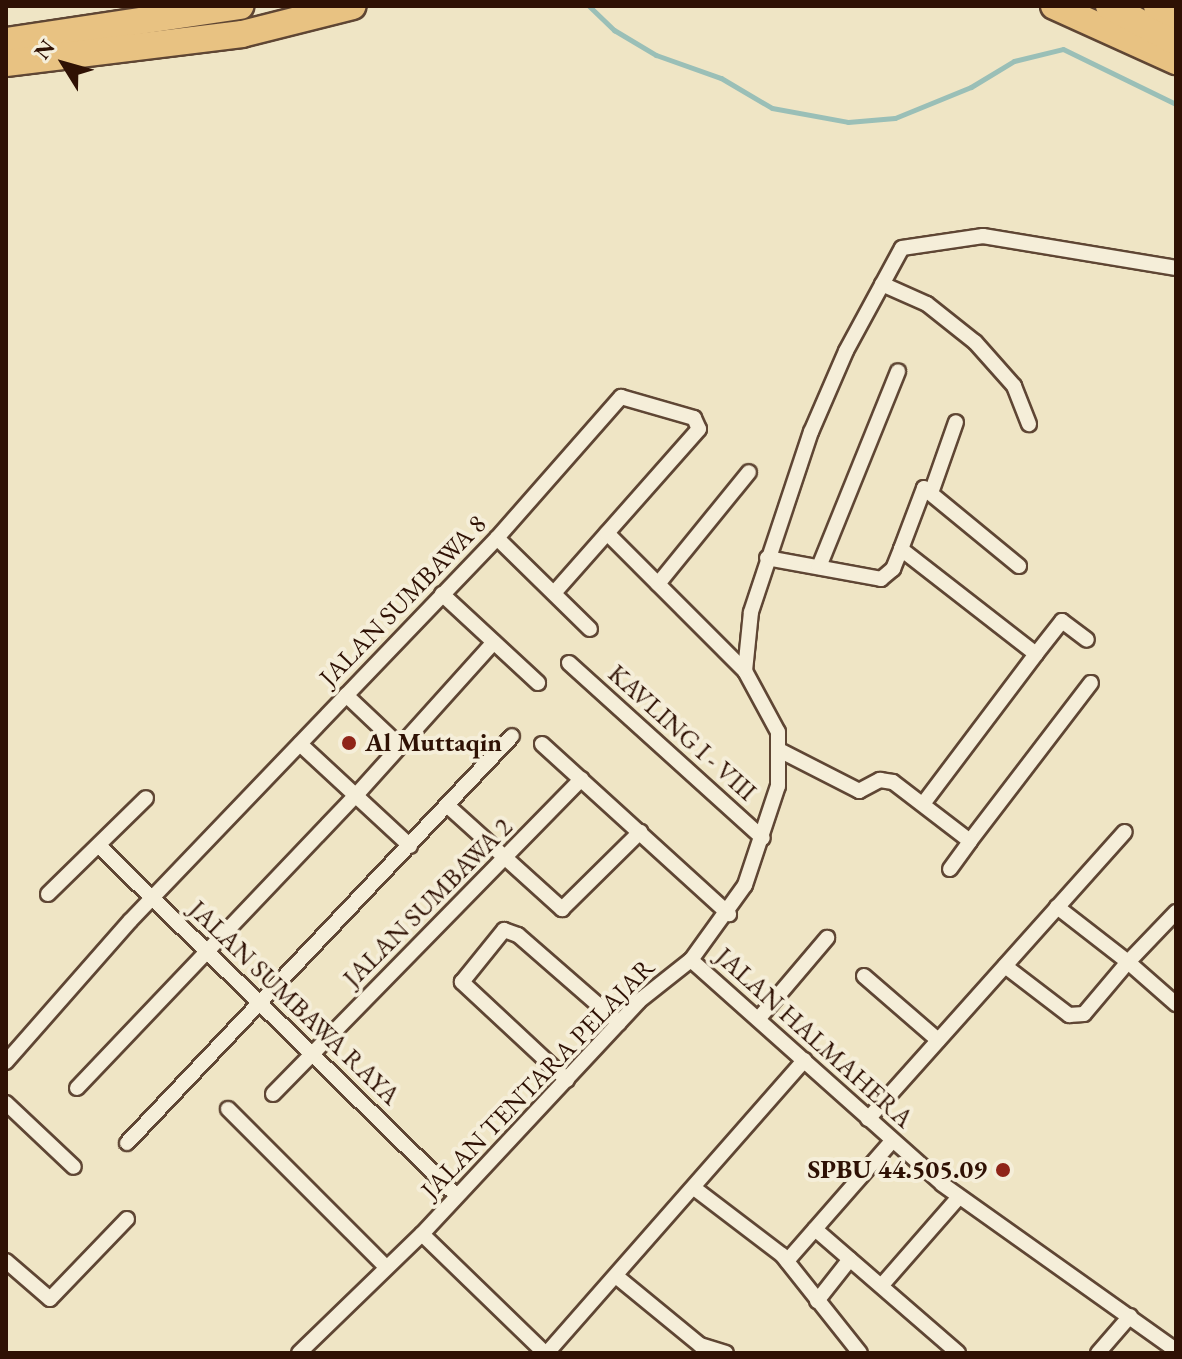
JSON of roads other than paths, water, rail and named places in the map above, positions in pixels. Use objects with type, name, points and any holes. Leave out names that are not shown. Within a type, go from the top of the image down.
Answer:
[{"type":"highway","points":[[16,40],[147,6]]},
{"type":"highway","points":[[16,40],[240,6]]},
{"type":"highway","points":[[242,34],[315,6]]},
{"type":"highway","points":[[6,63],[242,34],[353,6]]},
{"type":"highway","points":[[1054,6],[1176,61]]},
{"type":"highway","points":[[1109,6],[1176,42]]},
{"type":"highway","points":[[1157,6],[1176,15]]},
{"type":"street","points":[[745,671],[751,612],[811,432],[902,248],[983,236],[1176,268]]},
{"type":"street","points":[[882,284],[927,304],[975,342],[1014,386],[1029,424]]},
{"type":"street","points":[[819,567],[898,371]]},
{"type":"street","name":"JALAN SUMBAWA 8","points":[[6,1062],[152,898],[497,538],[621,397],[694,418],[699,429],[607,533]]},
{"type":"street","points":[[931,493],[956,422]]},
{"type":"street","points":[[658,584],[749,472]]},
{"type":"street","points":[[767,558],[881,579],[893,569],[922,490],[931,493],[1019,566]]},
{"type":"street","points":[[554,593],[607,533],[745,671],[778,732],[781,751],[859,791],[880,780],[893,782],[970,841]]},
{"type":"street","points":[[497,538],[590,629]]},
{"type":"street","points":[[901,549],[1036,654]]},
{"type":"street","points":[[442,594],[538,683]]},
{"type":"street","points":[[923,804],[1062,621],[1087,640]]},
{"type":"street","points":[[77,1088],[205,949],[358,793],[494,642]]},
{"type":"street","name":"KAVLING I - VIII","points":[[569,663],[763,838]]},
{"type":"street","points":[[950,869],[1091,683]]},
{"type":"street","points":[[346,695],[400,746]]},
{"type":"street","points":[[127,1143],[512,736]]},
{"type":"street","points":[[300,744],[358,793],[410,846]]},
{"type":"street","points":[[542,744],[729,914]]},
{"type":"street","name":"JALAN TENTARA PELAJAR","points":[[299,1353],[422,1234],[619,1023],[664,978],[691,960],[729,914],[763,838],[778,786],[781,751]]},
{"type":"street","name":"JALAN SUMBAWA 2","points":[[273,1094],[581,779]]},
{"type":"street","points":[[48,894],[146,798]]},
{"type":"street","points":[[448,806],[564,909],[640,832]]},
{"type":"street","points":[[868,1119],[1125,832]]},
{"type":"street","name":"JALAN SUMBAWA RAYA","points":[[98,845],[457,1196]]},
{"type":"street","points":[[1057,907],[1176,1004]]},
{"type":"street","points":[[1005,966],[1078,1018],[1176,912]]},
{"type":"street","points":[[567,1080],[462,982],[504,930],[518,935],[619,1023]]},
{"type":"street","points":[[760,1017],[827,938]]},
{"type":"street","name":"JALAN HALMAHERA","points":[[691,960],[760,1017],[892,1141],[959,1197],[1174,1344]]},
{"type":"street","points":[[864,976],[938,1040]]},
{"type":"street","points":[[546,1353],[804,1060]]},
{"type":"street","points":[[6,1103],[74,1167]]},
{"type":"street","points":[[228,1109],[386,1267]]},
{"type":"street","points":[[787,1261],[892,1141]]},
{"type":"street","points":[[694,1188],[787,1261],[860,1353]]},
{"type":"street","points":[[882,1285],[959,1197]]},
{"type":"street","points":[[6,1261],[50,1299],[127,1219]]},
{"type":"street","points":[[815,1229],[958,1353]]},
{"type":"street","name":"JALAN TENTARA PELAJAR","points":[[422,1234],[546,1353]]},
{"type":"street","points":[[817,1301],[850,1259]]},
{"type":"street","points":[[616,1276],[700,1345],[726,1353]]},
{"type":"street","points":[[1098,1353],[1130,1316]]},
{"type":"waterway","points":[[589,6],[614,30],[656,55],[721,78],[772,108],[848,122],[895,118],[971,87],[1014,61],[1063,49],[1176,104]]},
{"type":"place","name":"Al Muttaqin","points":[[349,743]]},
{"type":"place","name":"SPBU 44.505.09","points":[[1003,1170]]}]
